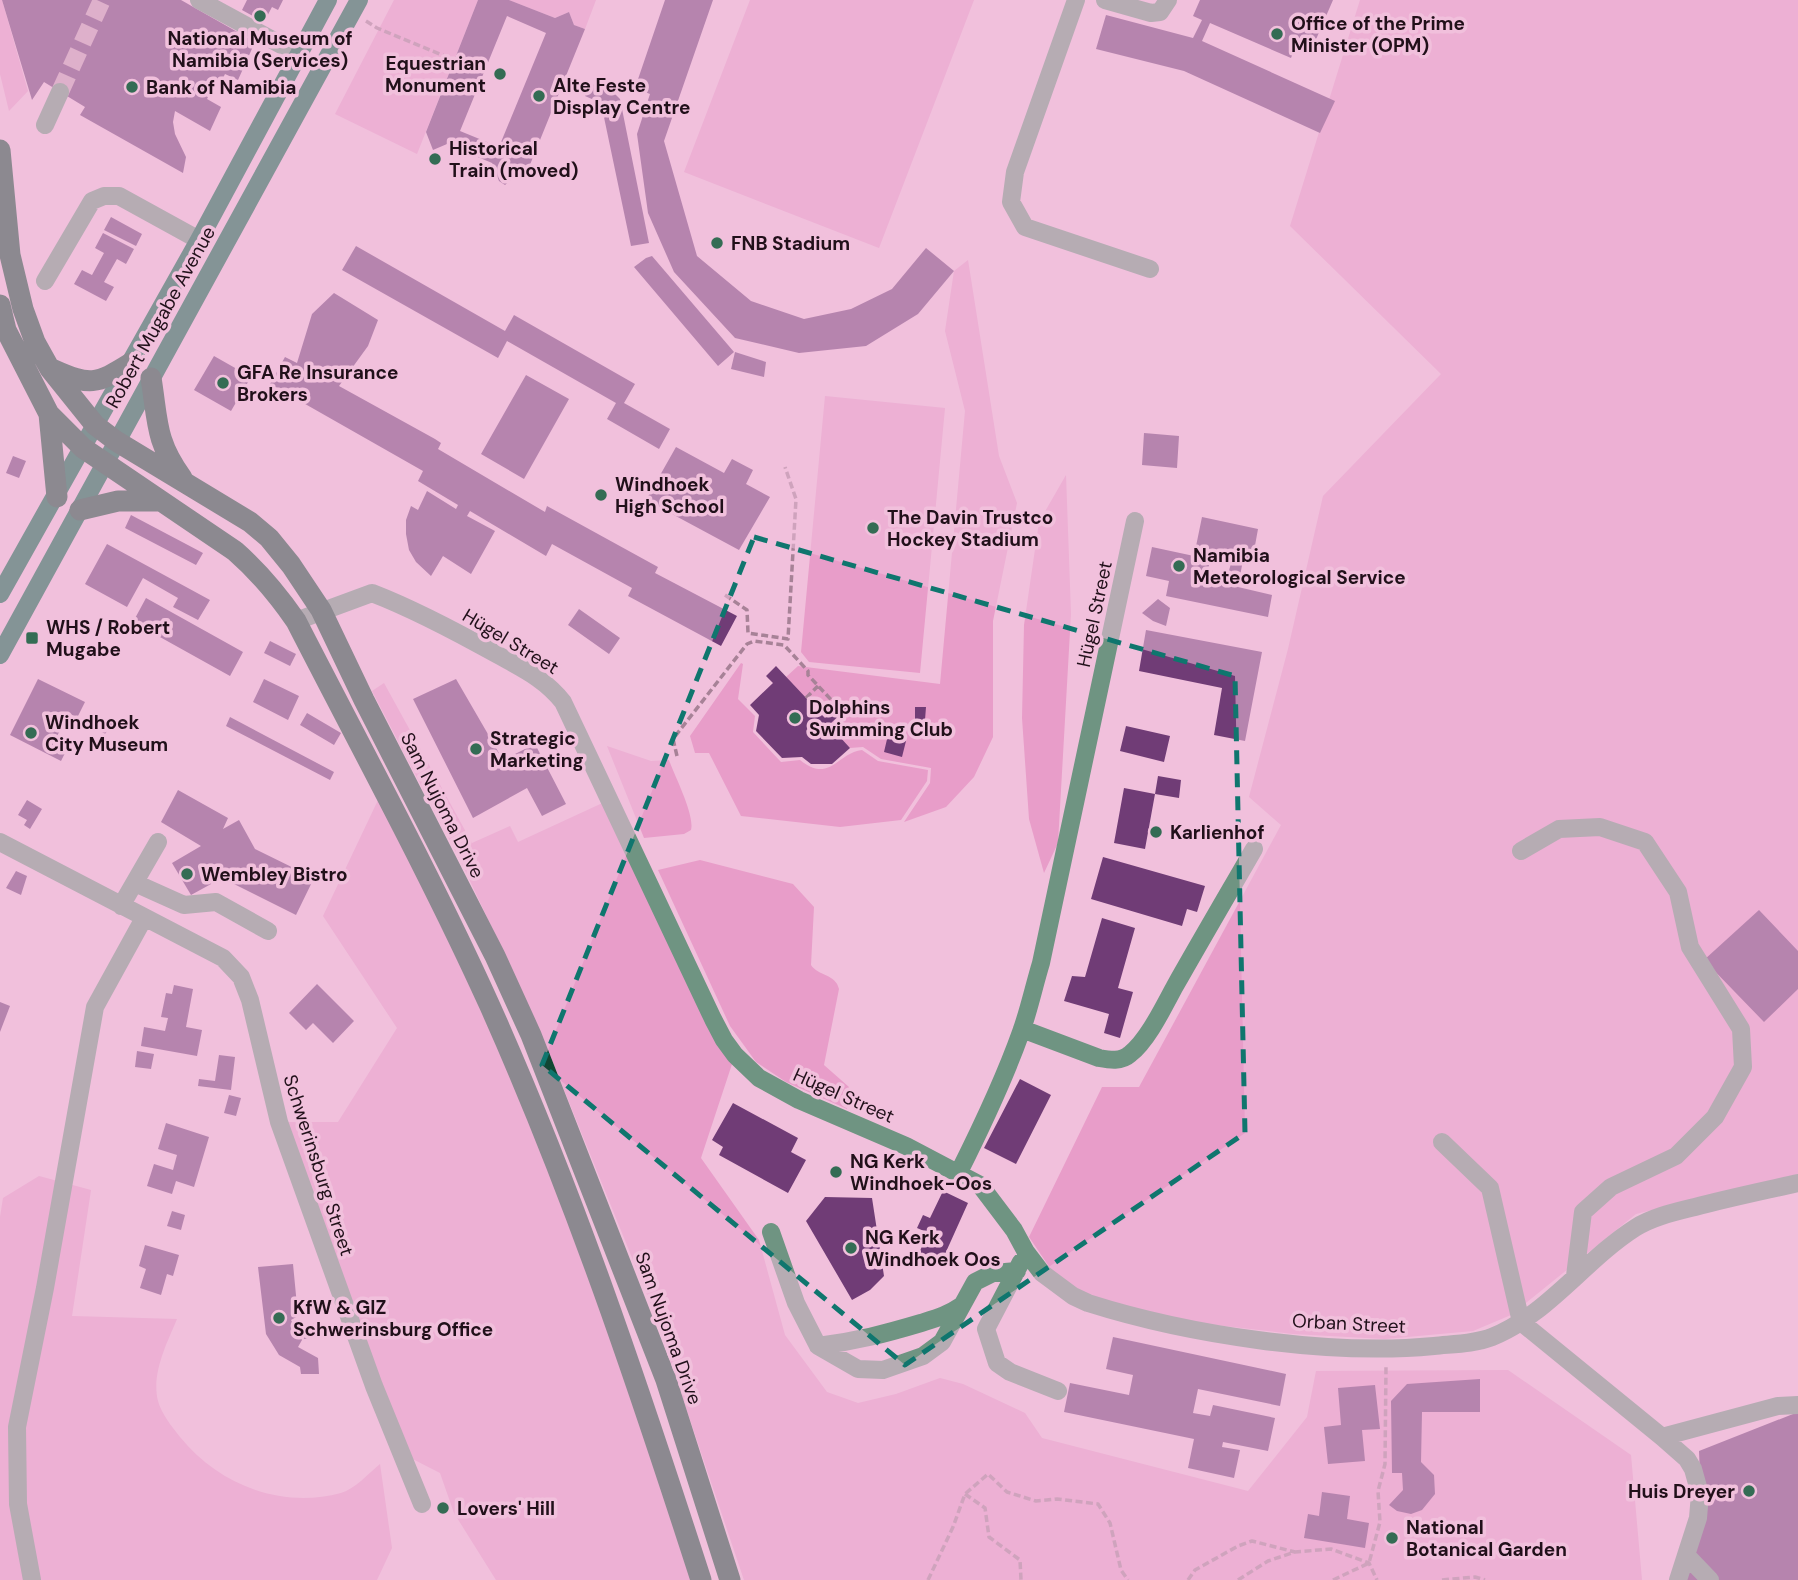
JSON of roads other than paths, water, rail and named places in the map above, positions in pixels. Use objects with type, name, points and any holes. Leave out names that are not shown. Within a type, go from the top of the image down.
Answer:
[{"type":"highway","name":"Sam Nujoma Drive","points":[[0,150],[10,255],[23,309],[35,342],[50,369],[95,425],[116,441],[250,522],[269,538],[321,610],[495,956],[531,1035],[666,1380],[730,1580]]},
{"type":"highway","points":[[0,305],[6,330],[49,414],[83,448],[235,551],[277,593],[296,621],[440,899],[489,1006],[606,1297],[701,1580]]},
{"type":"highway","points":[[50,369],[76,380],[90,382],[105,379],[131,363]]},
{"type":"highway","points":[[151,378],[160,442],[167,458],[184,481]]},
{"type":"highway","points":[[49,414],[57,497]]},
{"type":"highway","points":[[80,509],[118,501],[163,501]]},
{"type":"main road","name":"Robert Mugabe Avenue","points":[[0,594],[57,497],[199,240],[328,0]]},
{"type":"main road","name":"Robert Mugabe Avenue","points":[[0,655],[359,0]]},
{"type":"street","points":[[199,0],[298,54]]},
{"type":"street","points":[[1076,0],[1015,172],[1011,202],[1025,227],[1150,269]]},
{"type":"street","points":[[1105,0],[1150,13],[1160,12],[1168,0]]},
{"type":"street","points":[[45,125],[60,92]]},
{"type":"street","points":[[45,281],[92,201],[104,196],[119,196],[199,240]]},
{"type":"street","name":"Hügel Street","points":[[296,621],[372,593],[411,608],[458,632],[547,683],[563,702],[713,1019],[735,1055],[759,1078],[799,1100],[959,1172],[986,1118],[1022,1029],[1044,950],[1135,521]]},
{"type":"street","points":[[1521,851],[1559,829],[1600,827],[1645,842],[1678,892],[1690,947],[1741,1029],[1743,1068],[1715,1117],[1676,1156],[1611,1187],[1583,1212],[1575,1276]]},
{"type":"street","name":"Schwerinsburg Street","points":[[0,842],[223,958],[241,977],[250,1000],[279,1122],[374,1386],[422,1504]]},
{"type":"street","points":[[121,906],[158,842]]},
{"type":"street","points":[[1022,1029],[1099,1059],[1113,1060],[1130,1054],[1141,1042],[1165,1004],[1254,849]]},
{"type":"street","points":[[135,883],[184,905],[216,902],[268,931]]},
{"type":"street","points":[[32,1580],[18,1504],[17,1427],[53,1249],[95,1007],[144,918]]},
{"type":"street","points":[[1442,1142],[1490,1188],[1521,1322],[1687,1460],[1697,1479],[1700,1494],[1698,1518],[1678,1580]]},
{"type":"street","name":"Orban Street","points":[[959,1172],[980,1185],[1042,1273],[1073,1296],[1107,1309],[1231,1336],[1385,1349],[1480,1340],[1521,1322],[1534,1313],[1638,1225],[1668,1214],[1798,1183]]},
{"type":"street","points":[[771,1232],[796,1303],[818,1346],[858,1370],[883,1370],[923,1356],[942,1342],[975,1282],[993,1273],[1017,1271]]},
{"type":"street","points":[[1026,1252],[986,1329],[997,1363],[1010,1372],[1058,1391]]},
{"type":"street","points":[[818,1346],[858,1341],[897,1331],[947,1316],[965,1303]]},
{"type":"street","points":[[1662,1437],[1778,1406],[1798,1405]]},
{"type":"street","points":[[1687,1556],[1710,1580]]},
{"type":"tunnel","points":[[60,92],[102,0]]},
{"type":"place","name":"National Museum of Namibia (Services)","points":[[260,16]]},
{"type":"place","name":"Office of the Prime Minister (OPM)","points":[[1277,34]]},
{"type":"place","name":"Equestrian Monument","points":[[500,74]]},
{"type":"place","name":"Bank of Namibia","points":[[132,87]]},
{"type":"place","name":"Alte Feste Display Centre","points":[[539,96]]},
{"type":"place","name":"Historical Train (moved)","points":[[435,159]]},
{"type":"place","name":"FNB Stadium","points":[[717,243]]},
{"type":"place","name":"GFA Re Insurance Brokers","points":[[223,383]]},
{"type":"place","name":"Windhoek High School","points":[[601,495]]},
{"type":"place","name":"The Davin Trustco Hockey Stadium","points":[[873,528]]},
{"type":"place","name":"Namibia Meteorological Service","points":[[1179,566]]},
{"type":"place","name":"WHS / Robert Mugabe","points":[[32,638]]},
{"type":"place","name":"Dolphins Swimming Club","points":[[795,718]]},
{"type":"place","name":"Windhoek City Museum","points":[[31,733]]},
{"type":"place","name":"Strategic Marketing","points":[[476,749]]},
{"type":"place","name":"Karlienhof","points":[[1156,832]]},
{"type":"place","name":"Wembley Bistro","points":[[187,874]]},
{"type":"place","name":"NG Kerk Windhoek-Oos","points":[[836,1172]]},
{"type":"place","name":"NG Kerk Windhoek Oos","points":[[851,1248]]},
{"type":"place","name":"KfW & GIZ Schwerinsburg Office","points":[[279,1318]]},
{"type":"place","name":"Huis Dreyer","points":[[1749,1491]]},
{"type":"place","name":"Lovers' Hill","points":[[443,1508]]},
{"type":"place","name":"National Botanical Garden","points":[[1392,1538]]}]
